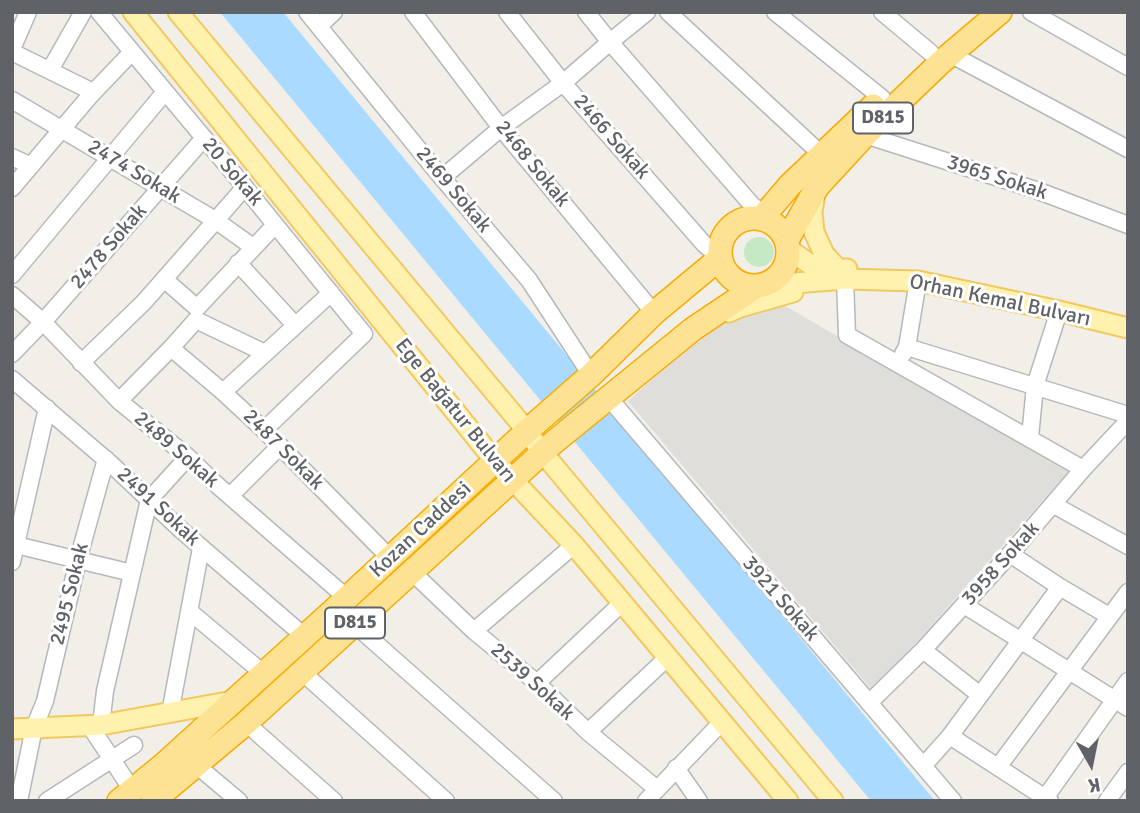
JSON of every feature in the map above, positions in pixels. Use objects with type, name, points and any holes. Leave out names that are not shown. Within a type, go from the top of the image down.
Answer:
[{"type":"highway","name":"D815","points":[[757,286],[779,276],[789,252],[787,240],[817,187],[977,12]]},
{"type":"highway","name":"D815","points":[[720,258],[720,247],[729,230],[743,220],[763,217],[821,154],[882,98],[1000,12]]},
{"type":"highway","points":[[763,217],[772,222],[787,240]]},
{"type":"highway","name":"Kozan Caddesi","points":[[126,795],[162,766],[347,598],[591,375],[654,313],[720,258]]},
{"type":"highway","points":[[720,258],[723,266],[737,281],[747,286],[757,286]]},
{"type":"highway","name":"Kozan Caddesi","points":[[153,801],[245,723],[548,447],[693,329],[757,286]]},
{"type":"highway","points":[[228,706],[224,720],[245,723]]},
{"type":"main road","name":"Ege Bağatur Bulvarı","points":[[133,12],[495,461],[574,545],[788,801]]},
{"type":"main road","name":"Ege Bağatur Bulvarı","points":[[178,12],[534,425],[548,447],[833,801]]},
{"type":"main road","points":[[817,187],[812,212],[814,232],[838,276]]},
{"type":"main road","points":[[787,240],[792,252],[810,264],[838,276]]},
{"type":"main road","name":"Orhan Kemal Bulvarı","points":[[838,276],[921,270],[1128,319]]},
{"type":"main road","points":[[757,286],[838,276]]},
{"type":"main road","points":[[693,329],[740,307],[838,276]]},
{"type":"main road","name":"Orhan Kemal Bulvarı","points":[[838,276],[918,281],[1128,328]]},
{"type":"main road","points":[[12,730],[95,726],[228,706]]},
{"type":"street","points":[[28,12],[12,50],[93,92]]},
{"type":"street","points":[[50,71],[83,12]]},
{"type":"street","name":"20 Sokak","points":[[99,12],[364,334],[264,430]]},
{"type":"street","name":"2469 Sokak","points":[[307,12],[529,280],[591,375]]},
{"type":"street","points":[[319,26],[334,12]]},
{"type":"street","name":"2468 Sokak","points":[[413,12],[501,128],[654,313]]},
{"type":"street","name":"2466 Sokak","points":[[507,12],[564,83],[704,244],[720,258]]},
{"type":"street","points":[[586,12],[763,217]]},
{"type":"street","points":[[442,177],[501,128],[564,83],[647,12]]},
{"type":"street","points":[[668,12],[821,154]]},
{"type":"street","points":[[775,12],[882,98]]},
{"type":"street","points":[[882,12],[940,54],[1128,149]]},
{"type":"street","points":[[1031,12],[1128,67]]},
{"type":"street","points":[[12,188],[93,92],[132,52]]},
{"type":"street","points":[[12,275],[166,92]]},
{"type":"street","name":"2474 Sokak","points":[[12,100],[215,220],[253,247]]},
{"type":"street","name":"3965 Sokak","points":[[865,135],[1036,190],[1128,225]]},
{"type":"street","name":"2478 Sokak","points":[[12,354],[204,138]]},
{"type":"street","points":[[12,157],[31,166]]},
{"type":"street","points":[[81,363],[144,302],[245,187]]},
{"type":"street","points":[[119,401],[171,348],[237,264],[275,225]]},
{"type":"street","points":[[237,264],[296,325]]},
{"type":"street","points":[[838,276],[847,335],[1083,469]]},
{"type":"street","points":[[164,279],[197,314],[265,353]]},
{"type":"street","points":[[899,363],[907,347],[918,281]]},
{"type":"street","points":[[223,392],[331,293]]},
{"type":"street","name":"2489 Sokak","points":[[12,295],[43,322],[119,401],[188,457],[347,598]]},
{"type":"street","points":[[1030,437],[1035,386],[1059,311]]},
{"type":"street","points":[[907,347],[1128,415]]},
{"type":"street","name":"2487 Sokak","points":[[171,348],[264,430],[390,558]]},
{"type":"street","name":"2491 Sokak","points":[[12,379],[304,636]]},
{"type":"street","name":"3921 Sokak","points":[[608,397],[953,801]]},
{"type":"street","points":[[12,562],[47,408]]},
{"type":"street","name":"3958 Sokak","points":[[869,703],[923,650],[1128,421]]},
{"type":"street","points":[[230,496],[280,446]]},
{"type":"street","points":[[126,795],[95,726],[149,500],[188,457]]},
{"type":"street","name":"2495 Sokak","points":[[19,801],[34,729],[45,701],[78,560],[106,459]]},
{"type":"street","points":[[1054,505],[1128,546]]},
{"type":"street","points":[[14,545],[132,573]]},
{"type":"street","points":[[474,631],[574,545]]},
{"type":"street","points":[[170,713],[201,548]]},
{"type":"street","points":[[1010,554],[1109,616]]},
{"type":"street","name":"2539 Sokak","points":[[411,571],[474,631],[537,684],[652,795]]},
{"type":"street","points":[[923,766],[950,736],[1060,587]]},
{"type":"street","points":[[998,767],[1128,592]]},
{"type":"street","points":[[537,684],[622,603]]},
{"type":"street","points":[[964,605],[1121,704]]},
{"type":"street","points":[[189,611],[263,673]]},
{"type":"street","points":[[354,624],[554,801]]},
{"type":"street","points":[[923,650],[980,695]]},
{"type":"street","points":[[588,732],[667,658]]},
{"type":"street","points":[[301,671],[446,801]]},
{"type":"street","points":[[950,736],[1047,799],[1121,704],[1128,681]]},
{"type":"street","points":[[652,795],[722,722]]},
{"type":"street","points":[[245,723],[334,801]]},
{"type":"street","points":[[47,801],[134,745]]},
{"type":"street","points":[[195,764],[239,801]]},
{"type":"street","points":[[676,768],[699,801]]},
{"type":"street","points":[[1107,801],[1128,772]]},
{"type":"shaded area","points":[[775,300],[1069,471],[873,691],[628,401],[719,319]]},
{"type":"green space","points":[[759,237],[770,241],[774,252],[770,263],[759,267],[748,263],[744,252],[748,241]]},
{"type":"water","points":[[220,12],[283,12],[935,801],[871,801]]}]
